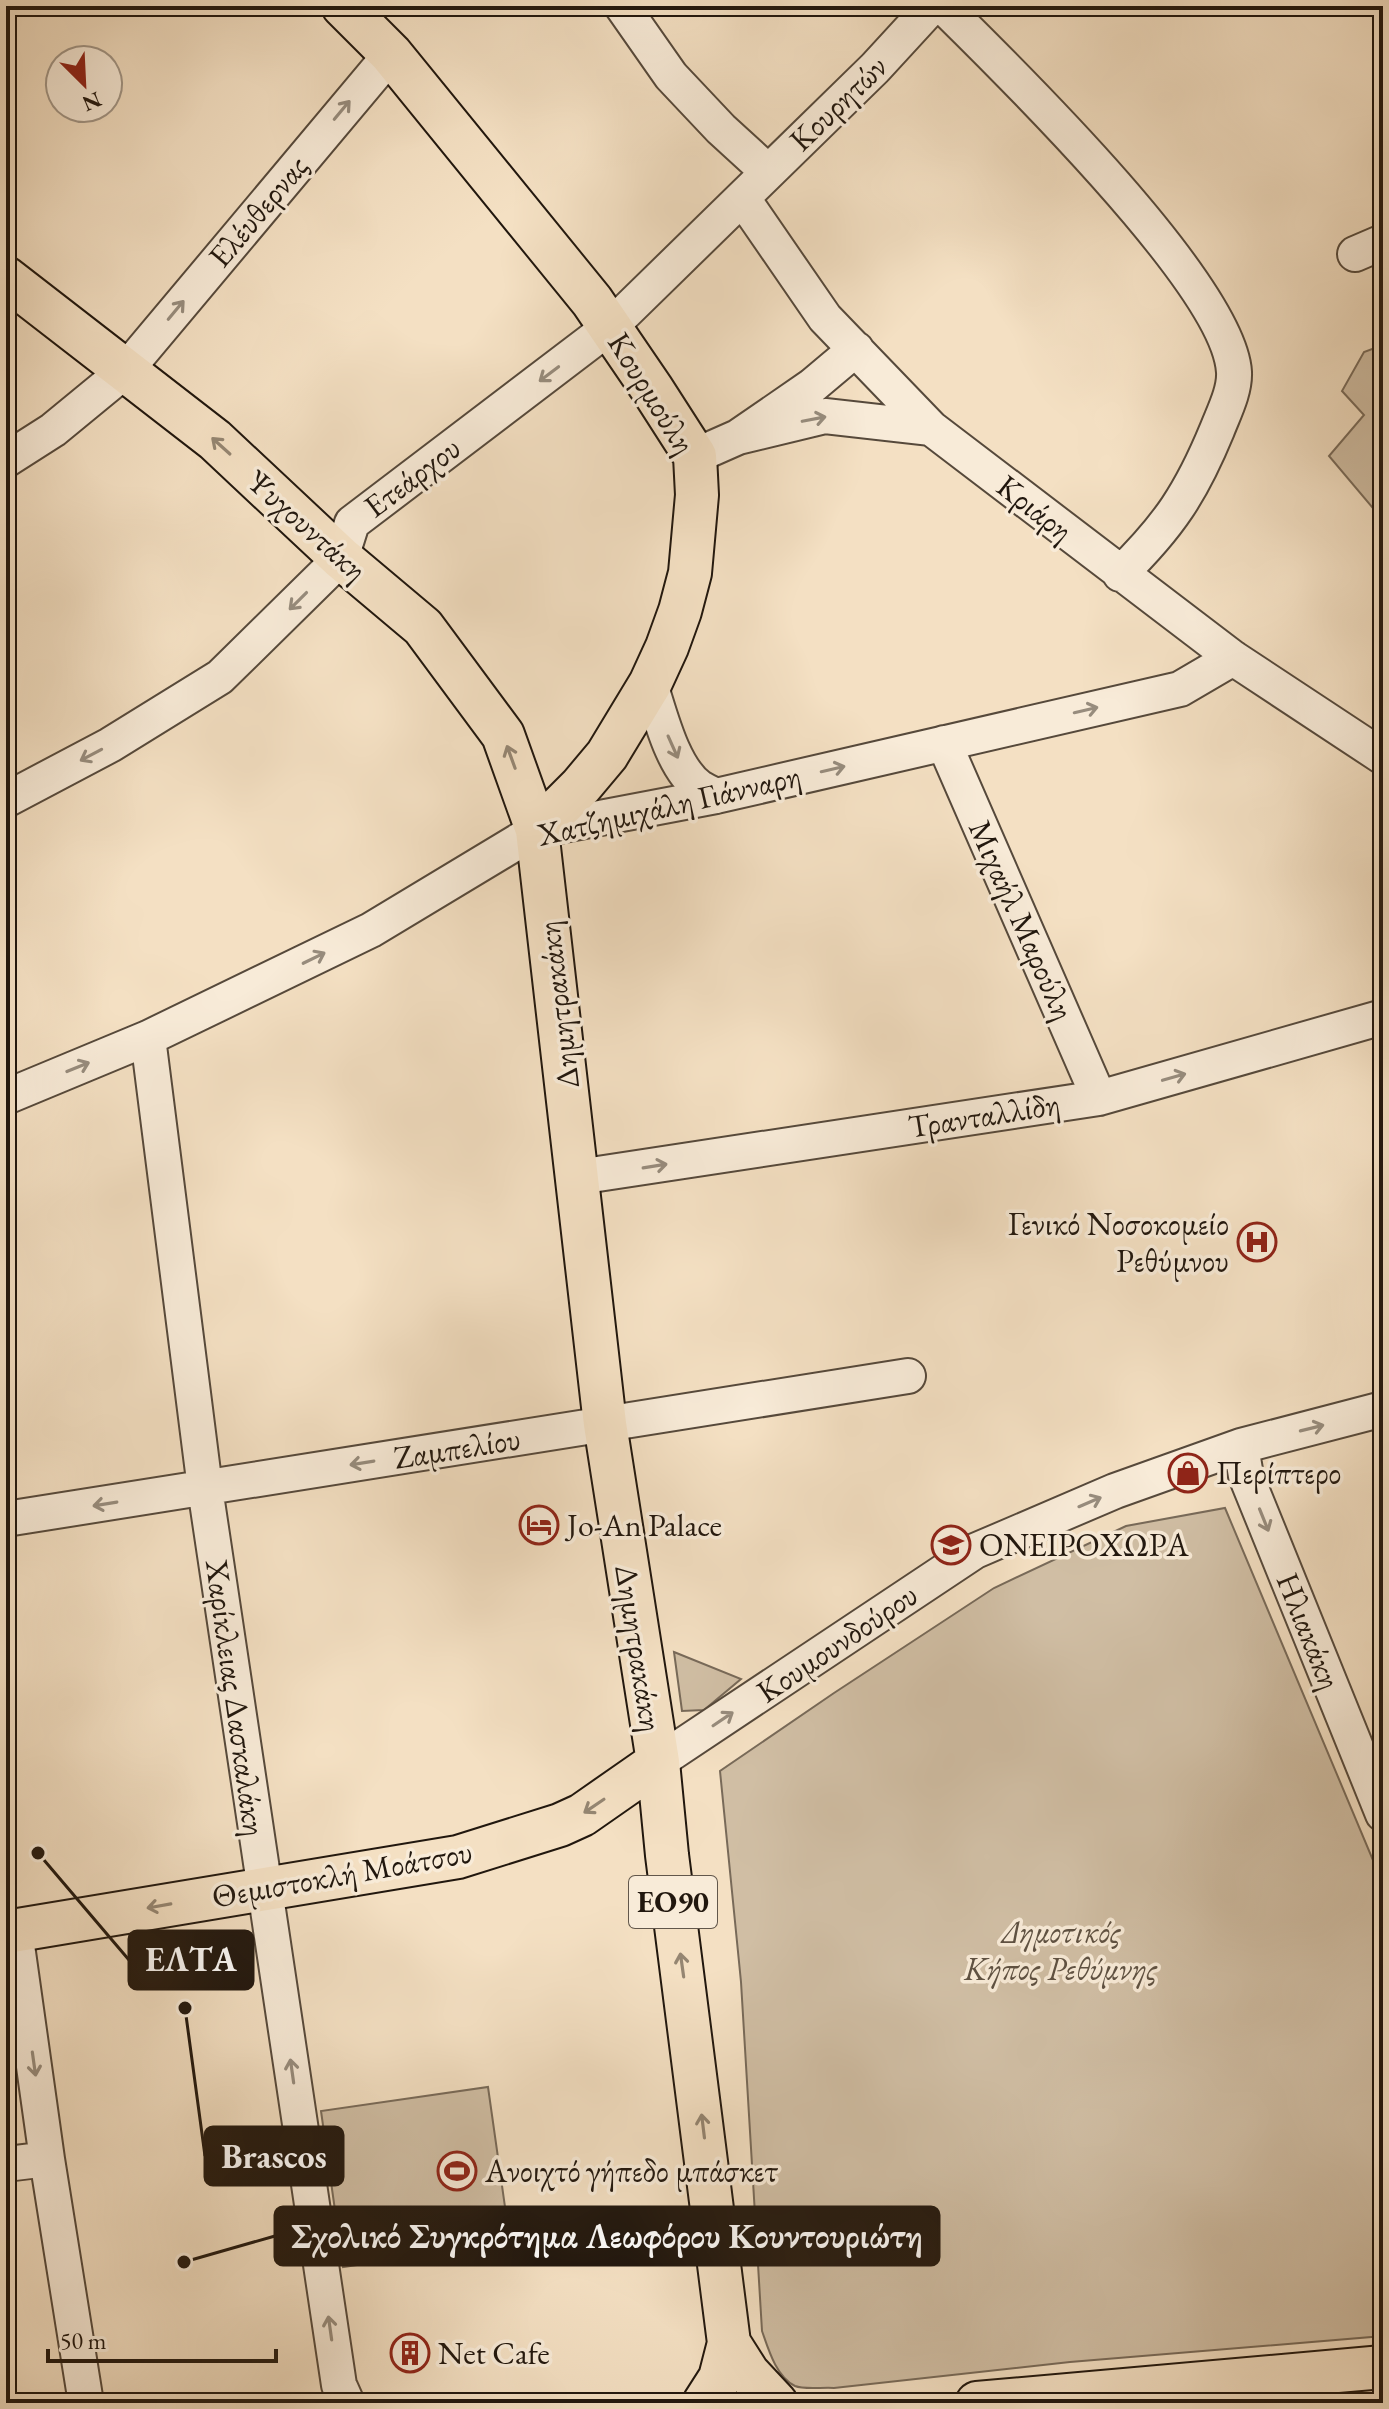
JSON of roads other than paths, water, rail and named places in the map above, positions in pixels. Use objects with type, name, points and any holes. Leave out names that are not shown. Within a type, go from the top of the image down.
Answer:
[{"type":"main road","name":"Κουρμούλη","points":[[343,6],[391,54],[611,326],[695,456],[697,495],[690,573],[667,647],[650,684],[607,755],[537,830]]},
{"type":"main road","name":"Ψυχουντάκη","points":[[6,278],[215,440],[341,558],[423,627],[503,735],[537,830]]},
{"type":"main road","name":"Δημητρακάκη","points":[[537,830],[605,1424],[658,1762],[729,2343],[748,2373],[776,2403]]},
{"type":"main road","name":"Θεμιστοκλή Μοάτσου","points":[[10,1932],[458,1857],[560,1825],[582,1815],[658,1762]]},
{"type":"main road","name":"ΕΟ90","points":[[704,2403],[720,2378],[729,2343]]},
{"type":"main road","points":[[977,2403],[1313,2388],[1383,2367]]},
{"type":"street","points":[[622,6],[671,76],[721,129],[768,172]]},
{"type":"street","name":"Κουρητών","points":[[743,199],[875,68],[932,6]]},
{"type":"street","points":[[943,6],[1131,204],[1196,288],[1230,353],[1233,385],[1198,473],[1173,515],[1120,574]]},
{"type":"street","name":"Ελέυθερνας","points":[[6,460],[53,430],[126,370],[391,54]]},
{"type":"street","name":"Κριάρη","points":[[743,199],[825,318],[931,428],[1233,658],[1383,757]]},
{"type":"street","name":"Ετεάρχου","points":[[6,800],[110,745],[220,677],[341,558],[352,523],[611,326],[743,199]]},
{"type":"street","points":[[738,437],[812,386],[856,349]]},
{"type":"street","points":[[695,456],[738,437],[825,416],[931,428]]},
{"type":"street","name":"Χατζημιχάλη Γιάνναρη","points":[[6,1097],[148,1038],[371,930],[537,830],[716,796],[1180,689],[1233,658]]},
{"type":"street","points":[[650,684],[668,738],[685,773],[699,787],[716,796]]},
{"type":"street","name":"Μιχαήλ Μαρούλη","points":[[944,743],[1099,1098]]},
{"type":"street","name":"Τρανταλλίδη","points":[[578,1177],[1099,1098],[1383,1017]]},
{"type":"street","name":"Χαρίκλειας Δασκαλάκη","points":[[148,1038],[205,1488],[263,1888],[339,2385],[347,2403]]},
{"type":"street","name":"Ζαμπελίου","points":[[6,1519],[908,1376]]},
{"type":"street","name":"Κουμουνδούρου","points":[[658,1762],[975,1551],[1115,1491],[1241,1446],[1383,1409]]},
{"type":"street","name":"Ηλιακάκη","points":[[1241,1446],[1246,1476],[1383,1814]]},
{"type":"street","points":[[10,1932],[86,2403]]},
{"type":"street","points":[[6,2164],[47,2159]]},
{"type":"place","name":"Γενικό Νοσοκομείο Ρεθύμνου","points":[[1257,1242]]},
{"type":"place","name":"Περίπτερο","points":[[1188,1473]]},
{"type":"place","name":"Jo-An Palace","points":[[539,1525]]},
{"type":"place","name":"ΟΝΕΙΡΟΧΩΡΑ","points":[[951,1545]]},
{"type":"place","name":"ΕΛΤΑ","points":[[38,1853]]},
{"type":"place","name":"Brascos","points":[[185,2008]]},
{"type":"place","name":"Ανοιχτό γήπεδο μπάσκετ","points":[[457,2171]]},
{"type":"place","name":"Σχολικό Συγκρότημα Λεωφόρου Κουντουριώτη","points":[[184,2262]]},
{"type":"place","name":"Net Cafe","points":[[410,2353]]},
{"type":"park label","name":"Δημοτικός Κήπος Ρεθύμνης","points":[[1061,1950]]}]
